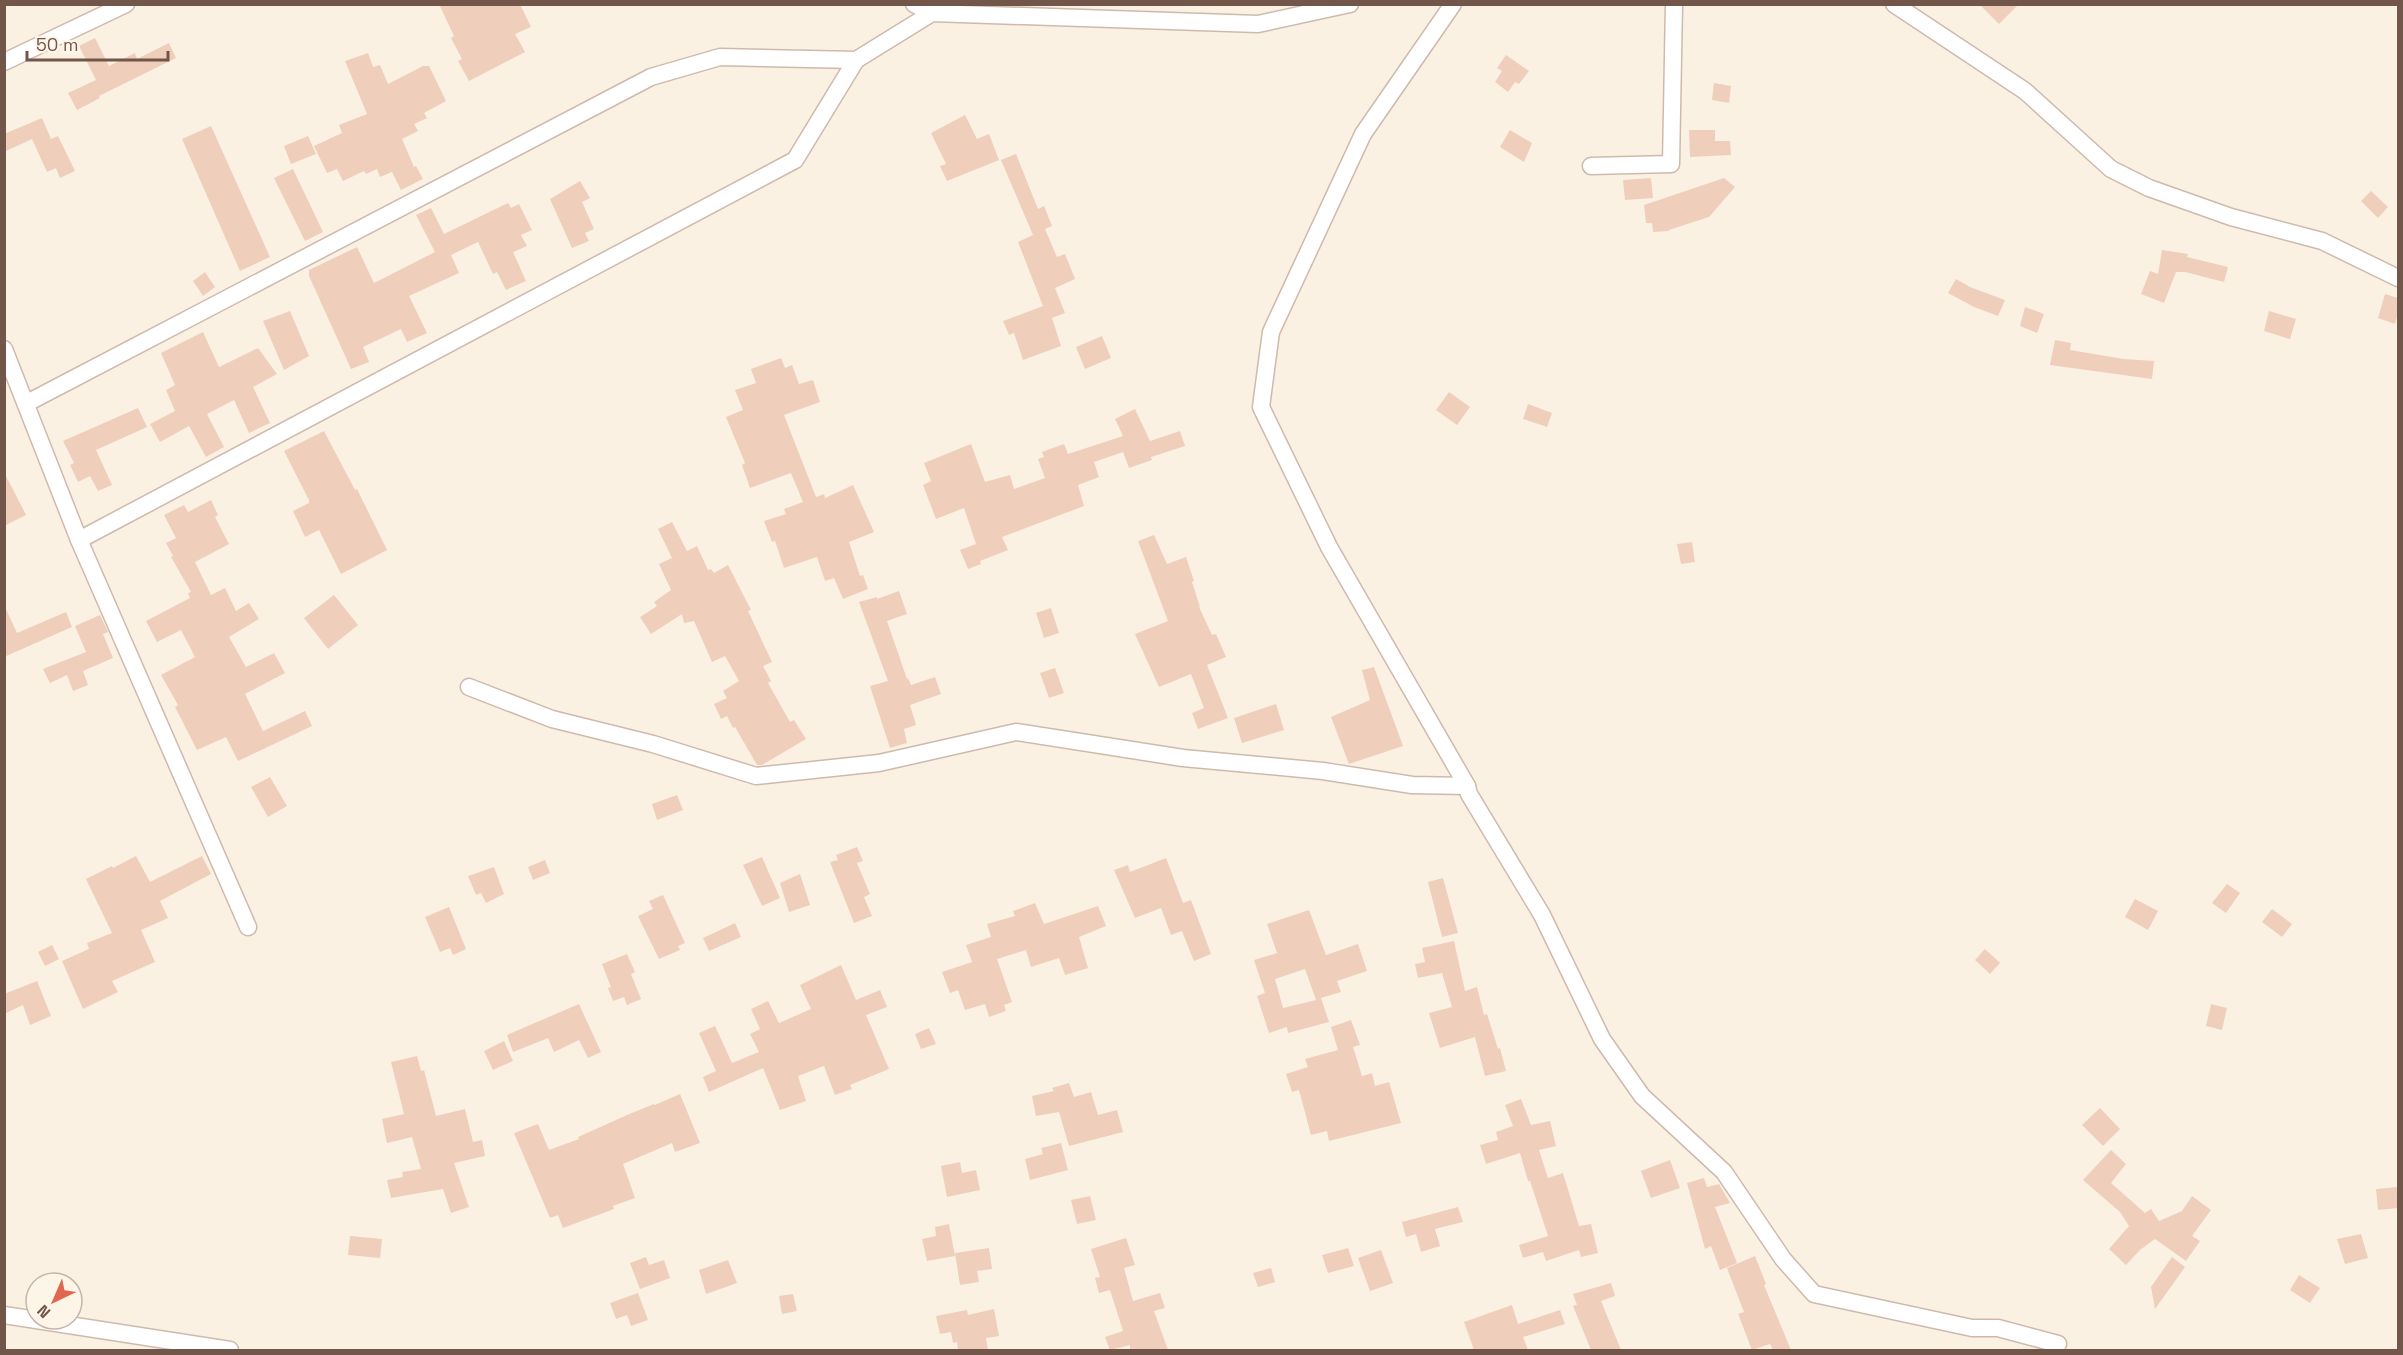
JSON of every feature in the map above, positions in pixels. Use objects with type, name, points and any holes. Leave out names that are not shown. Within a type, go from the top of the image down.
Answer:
[{"type":"street","points":[[4,62],[126,4]]},
{"type":"street","points":[[914,4],[932,14],[1258,24],[1350,4]]},
{"type":"street","points":[[1453,4],[1363,134],[1271,332],[1261,407],[1329,547],[1467,786],[1469,794],[1542,915],[1602,1040],[1642,1096],[1724,1172],[1782,1259],[1814,1294],[1972,1328],[1998,1328],[2058,1344]]},
{"type":"street","points":[[1591,166],[1671,164],[1674,4]]},
{"type":"street","points":[[1894,4],[2025,90],[2111,169],[2149,188],[2230,217],[2322,241],[2398,278]]},
{"type":"street","points":[[79,540],[795,160],[856,60],[932,14]]},
{"type":"street","points":[[27,403],[651,77],[720,57],[856,60]]},
{"type":"street","points":[[4,349],[79,540],[248,927]]},
{"type":"street","points":[[468,687],[552,719],[653,744],[756,776],[879,763],[1016,732],[1183,758],[1323,771],[1412,785],[1467,786]]},
{"type":"street","points":[[4,1315],[230,1350]]},
{"type":"building","points":[[439,4],[520,4],[531,27],[515,34],[525,52],[469,81],[458,61],[462,59],[451,38],[454,36]]},
{"type":"building","points":[[1979,4],[2019,4],[1999,24]]},
{"type":"building","points":[[95,38],[109,66],[135,53],[137,59],[169,43],[176,58],[99,96],[100,98],[77,110],[68,93],[96,80],[79,46]]},
{"type":"building","points":[[368,53],[373,67],[380,65],[388,84],[423,66],[429,66],[446,101],[424,113],[427,118],[414,124],[418,131],[402,139],[414,167],[416,166],[423,179],[401,190],[392,172],[380,177],[377,169],[366,174],[364,171],[343,181],[337,169],[327,173],[314,146],[342,133],[339,125],[367,114],[345,61]]},
{"type":"building","points":[[1506,55],[1529,71],[1519,84],[1515,82],[1508,92],[1495,82],[1502,71],[1497,68]]},
{"type":"building","points":[[1714,83],[1731,86],[1729,103],[1712,100]]},
{"type":"building","points":[[965,115],[977,139],[989,134],[999,160],[947,181],[940,166],[946,164],[931,133]]},
{"type":"building","points":[[42,118],[51,139],[58,136],[75,171],[60,178],[56,168],[47,172],[32,139],[4,152],[4,134]]},
{"type":"building","points":[[211,126],[270,257],[240,271],[182,139]]},
{"type":"building","points":[[1510,130],[1532,143],[1524,162],[1500,147]]},
{"type":"building","points":[[1689,130],[1715,130],[1715,141],[1730,141],[1731,155],[1690,157]]},
{"type":"building","points":[[308,136],[316,154],[291,164],[284,146]]},
{"type":"building","points":[[1016,154],[1038,209],[1044,206],[1052,226],[1045,229],[1057,257],[1065,254],[1075,279],[1055,288],[1065,313],[1052,318],[1061,346],[1023,360],[1014,333],[1009,335],[1003,321],[1043,306],[1018,242],[1033,235],[1001,160]]},
{"type":"building","points":[[293,169],[323,232],[305,241],[274,178]]},
{"type":"building","points":[[1651,178],[1653,198],[1625,200],[1623,180]]},
{"type":"building","points":[[1724,178],[1735,187],[1709,217],[1669,231],[1653,232],[1652,223],[1646,223],[1644,205]]},
{"type":"building","points":[[580,181],[590,198],[582,202],[594,229],[585,233],[589,241],[572,248],[550,199]]},
{"type":"building","points":[[2371,191],[2388,207],[2378,218],[2361,201]]},
{"type":"building","points":[[508,203],[511,208],[519,204],[532,230],[521,235],[527,246],[513,252],[526,281],[506,290],[497,272],[493,274],[478,242],[451,255],[459,273],[409,296],[427,333],[407,342],[401,329],[363,347],[369,362],[351,369],[309,276],[309,270],[357,247],[374,283],[435,252],[416,215],[431,208],[444,234]]},
{"type":"building","points":[[2162,250],[2188,254],[2187,257],[2228,267],[2224,282],[2185,272],[2176,272],[2164,303],[2141,294],[2150,271],[2158,274]]},
{"type":"building","points":[[205,272],[215,287],[203,296],[193,281]]},
{"type":"building","points":[[1956,279],[1970,287],[2005,300],[1998,316],[1974,307],[1948,293]]},
{"type":"building","points":[[2385,294],[2398,298],[2395,324],[2378,318]]},
{"type":"building","points":[[2025,307],[2044,314],[2037,333],[2020,326]]},
{"type":"building","points":[[290,311],[309,356],[284,370],[263,321]]},
{"type":"building","points":[[2269,311],[2296,319],[2290,339],[2264,331]]},
{"type":"building","points":[[203,332],[219,367],[258,348],[277,374],[253,387],[270,423],[249,433],[234,400],[207,414],[224,447],[206,457],[189,426],[160,442],[150,424],[175,411],[166,390],[175,385],[161,353]]},
{"type":"building","points":[[1102,336],[1111,358],[1085,369],[1076,347]]},
{"type":"building","points":[[2055,340],[2071,343],[2070,350],[2124,359],[2154,361],[2152,379],[2050,365]]},
{"type":"building","points":[[781,358],[785,368],[792,365],[799,384],[813,380],[820,402],[784,415],[816,497],[824,494],[825,498],[853,485],[874,532],[849,542],[860,576],[863,575],[868,589],[843,599],[834,578],[825,581],[817,557],[784,568],[775,541],[772,542],[764,521],[786,514],[784,509],[803,502],[791,473],[750,488],[742,465],[745,463],[726,417],[743,410],[735,390],[756,383],[751,369]]},
{"type":"building","points":[[1449,392],[1470,407],[1457,425],[1436,410]]},
{"type":"building","points":[[1528,404],[1552,413],[1547,427],[1523,419]]},
{"type":"building","points":[[138,408],[147,427],[96,450],[112,485],[98,491],[90,476],[78,482],[70,465],[74,463],[63,441]]},
{"type":"building","points":[[1135,409],[1150,441],[1180,431],[1185,446],[1151,457],[1152,460],[1129,468],[1123,452],[1094,462],[1099,477],[1078,485],[1084,506],[1002,537],[1008,550],[980,561],[981,564],[968,569],[960,550],[976,544],[964,508],[936,519],[923,485],[931,481],[924,463],[971,444],[985,482],[1010,475],[1014,489],[1045,478],[1038,459],[1044,457],[1042,452],[1064,444],[1068,454],[1123,436],[1115,419]]},
{"type":"building","points":[[324,431],[355,490],[357,489],[387,550],[341,574],[319,530],[305,537],[293,511],[309,503],[309,500],[284,451]]},
{"type":"building","points":[[4,472],[26,515],[4,526]]},
{"type":"building","points":[[211,500],[218,515],[215,517],[229,544],[195,562],[211,595],[225,588],[236,611],[249,603],[259,619],[229,637],[246,667],[274,653],[285,673],[245,694],[263,731],[305,711],[312,726],[238,761],[226,737],[197,750],[175,707],[178,705],[161,675],[195,657],[181,630],[157,642],[146,621],[190,598],[188,593],[191,592],[171,557],[173,556],[166,543],[176,538],[164,515],[184,505],[188,512]]},
{"type":"building","points":[[672,522],[687,551],[697,546],[708,570],[711,569],[714,573],[728,565],[751,610],[748,611],[772,662],[763,666],[771,681],[768,683],[790,722],[794,720],[806,739],[762,765],[757,765],[735,727],[733,728],[727,716],[721,719],[714,704],[727,698],[723,691],[739,681],[725,656],[712,662],[694,621],[684,623],[682,614],[651,634],[640,617],[657,606],[654,602],[671,590],[659,564],[672,558],[658,529]]},
{"type":"building","points":[[1154,535],[1167,564],[1186,557],[1199,607],[1212,635],[1216,634],[1226,657],[1207,665],[1228,718],[1198,729],[1192,713],[1204,708],[1191,674],[1159,687],[1135,634],[1168,621],[1138,541]]},
{"type":"building","points":[[1692,542],[1695,562],[1681,564],[1677,544]]},
{"type":"building","points":[[899,591],[907,614],[887,621],[907,679],[911,685],[935,677],[941,694],[910,705],[916,725],[904,729],[907,743],[890,748],[870,686],[888,681],[859,602],[877,597],[877,599]]},
{"type":"building","points":[[334,595],[358,625],[328,649],[304,618]]},
{"type":"building","points":[[4,605],[17,633],[66,612],[72,627],[4,657]]},
{"type":"building","points":[[1051,608],[1059,633],[1044,638],[1036,613]]},
{"type":"building","points":[[100,615],[108,632],[103,634],[113,658],[83,671],[88,685],[73,691],[67,675],[50,683],[43,669],[86,652],[75,626]]},
{"type":"building","points":[[1374,667],[1403,746],[1349,764],[1331,717],[1370,700],[1362,670]]},
{"type":"building","points":[[1055,668],[1064,693],[1049,698],[1040,673]]},
{"type":"building","points":[[1276,704],[1284,730],[1242,743],[1234,718]]},
{"type":"building","points":[[270,777],[287,806],[268,817],[251,787]]},
{"type":"building","points":[[677,795],[683,810],[657,820],[652,804]]},
{"type":"building","points":[[857,847],[863,861],[857,863],[870,894],[864,897],[872,916],[854,923],[830,862],[838,860],[836,855]]},
{"type":"building","points":[[136,856],[150,882],[202,856],[211,874],[160,901],[168,918],[141,930],[155,962],[112,981],[118,992],[83,1009],[62,961],[89,949],[87,943],[112,933],[86,879]]},
{"type":"building","points":[[762,857],[780,898],[762,906],[743,865]]},
{"type":"building","points":[[1166,858],[1183,903],[1191,900],[1211,954],[1194,961],[1182,931],[1171,935],[1161,908],[1135,918],[1114,870],[1128,865],[1130,872]]},
{"type":"building","points":[[545,860],[550,873],[533,880],[528,867]]},
{"type":"building","points":[[494,867],[504,894],[486,903],[481,893],[476,895],[468,876]]},
{"type":"building","points":[[800,874],[810,905],[789,912],[780,883]]},
{"type":"building","points":[[1443,878],[1458,933],[1442,937],[1428,882]]},
{"type":"building","points":[[2227,884],[2240,893],[2226,913],[2212,903]]},
{"type":"building","points":[[663,895],[685,943],[678,946],[680,950],[659,959],[638,916],[653,909],[649,901]]},
{"type":"building","points":[[2135,899],[2158,911],[2148,930],[2125,917]]},
{"type":"building","points":[[1035,903],[1044,924],[1098,906],[1106,926],[1079,937],[1088,968],[1065,975],[1059,958],[1031,967],[1026,950],[997,959],[1012,1002],[1004,1005],[1006,1011],[989,1017],[985,1004],[965,1010],[958,990],[950,993],[942,972],[972,962],[966,945],[991,937],[987,924],[1015,916],[1013,911]]},
{"type":"building","points":[[449,907],[466,949],[453,955],[450,948],[440,952],[425,917]]},
{"type":"building","points":[[2272,909],[2292,924],[2282,937],[2262,922]]},
{"type":"building","points":[[1309,910],[1326,955],[1358,944],[1367,971],[1337,981],[1341,992],[1321,998],[1329,1022],[1288,1033],[1287,1027],[1269,1033],[1257,996],[1265,993],[1254,960],[1277,953],[1267,924]],"holes":[[[1305,969],[1316,1000],[1283,1008],[1275,979]]]},
{"type":"building","points":[[735,923],[741,937],[709,951],[703,938]]},
{"type":"building","points":[[1454,941],[1465,991],[1477,987],[1484,1015],[1487,1014],[1506,1071],[1485,1076],[1475,1037],[1440,1048],[1429,1013],[1452,1007],[1442,973],[1418,978],[1415,964],[1425,962],[1422,948]]},
{"type":"building","points":[[52,945],[59,959],[45,966],[38,952]]},
{"type":"building","points":[[1985,949],[2000,963],[1990,974],[1975,960]]},
{"type":"building","points":[[627,954],[635,972],[631,974],[641,999],[627,1005],[624,997],[613,1001],[608,988],[611,987],[602,964]]},
{"type":"building","points":[[841,965],[856,1000],[880,990],[887,1007],[866,1015],[889,1069],[850,1085],[852,1089],[835,1095],[824,1066],[798,1076],[806,1101],[780,1110],[763,1068],[709,1092],[703,1077],[716,1071],[699,1033],[715,1026],[732,1063],[759,1052],[750,1034],[760,1029],[751,1009],[768,1001],[779,1023],[811,1009],[800,985]]},
{"type":"building","points":[[37,981],[51,1016],[30,1025],[23,1005],[4,1014],[4,994]]},
{"type":"building","points":[[579,1004],[601,1052],[588,1058],[579,1040],[554,1052],[548,1038],[513,1052],[507,1035]]},
{"type":"building","points":[[2211,1004],[2227,1008],[2222,1030],[2206,1026]]},
{"type":"building","points":[[1351,1020],[1360,1045],[1353,1047],[1362,1076],[1372,1073],[1375,1086],[1389,1082],[1401,1123],[1329,1141],[1327,1131],[1311,1135],[1299,1090],[1292,1092],[1286,1074],[1308,1067],[1305,1059],[1338,1050],[1331,1027]]},
{"type":"building","points":[[929,1028],[936,1044],[921,1049],[915,1034]]},
{"type":"building","points":[[504,1041],[513,1061],[493,1070],[484,1051]]},
{"type":"building","points":[[417,1056],[421,1071],[424,1070],[436,1116],[465,1109],[473,1142],[482,1140],[485,1156],[454,1163],[469,1207],[451,1213],[443,1189],[391,1198],[387,1180],[403,1177],[402,1172],[421,1169],[412,1137],[387,1143],[382,1119],[404,1114],[391,1062]]},
{"type":"building","points":[[1069,1083],[1074,1097],[1091,1092],[1098,1115],[1117,1110],[1123,1132],[1069,1146],[1059,1112],[1036,1116],[1032,1096],[1054,1091],[1052,1088]]},
{"type":"building","points":[[680,1094],[700,1143],[675,1152],[672,1143],[623,1164],[635,1198],[613,1206],[614,1209],[563,1228],[558,1215],[550,1218],[514,1133],[538,1124],[549,1150]]},
{"type":"building","points":[[1521,1099],[1531,1125],[1550,1121],[1556,1146],[1539,1150],[1548,1178],[1563,1173],[1579,1226],[1591,1224],[1598,1253],[1581,1257],[1579,1250],[1546,1261],[1543,1252],[1523,1258],[1519,1245],[1548,1236],[1520,1153],[1486,1164],[1480,1145],[1498,1140],[1496,1132],[1513,1126],[1505,1105]]},
{"type":"building","points":[[2100,1108],[2120,1129],[2103,1146],[2082,1125]]},
{"type":"building","points":[[1061,1143],[1068,1170],[1030,1180],[1025,1159],[1043,1154],[1041,1148]]},
{"type":"building","points":[[2111,1150],[2126,1164],[2111,1183],[2145,1213],[2151,1209],[2159,1221],[2182,1211],[2192,1196],[2211,1210],[2192,1236],[2200,1241],[2186,1261],[2155,1239],[2140,1250],[2126,1265],[2109,1249],[2129,1226],[2120,1212],[2083,1180]]},
{"type":"building","points":[[1670,1160],[1680,1188],[1651,1198],[1641,1171]]},
{"type":"building","points":[[960,1162],[962,1173],[976,1170],[980,1190],[947,1197],[941,1166]]},
{"type":"building","points":[[1704,1178],[1707,1187],[1719,1184],[1730,1203],[1715,1207],[1737,1263],[1720,1270],[1711,1246],[1705,1249],[1687,1183]]},
{"type":"building","points":[[2398,1187],[2398,1208],[2378,1210],[2376,1189]]},
{"type":"building","points":[[1090,1196],[1096,1220],[1077,1224],[1071,1200]]},
{"type":"building","points":[[1458,1207],[1463,1222],[1435,1229],[1440,1246],[1421,1252],[1416,1234],[1406,1237],[1402,1222]]},
{"type":"building","points":[[949,1224],[955,1256],[927,1261],[922,1239],[936,1236],[935,1227]]},
{"type":"building","points":[[2361,1234],[2368,1258],[2345,1264],[2337,1239]]},
{"type":"building","points":[[350,1236],[382,1239],[380,1258],[348,1255]]},
{"type":"building","points":[[1126,1238],[1135,1265],[1124,1268],[1133,1301],[1160,1293],[1165,1308],[1154,1311],[1168,1350],[1130,1350],[1130,1345],[1110,1350],[1105,1337],[1123,1331],[1110,1290],[1099,1293],[1095,1278],[1100,1277],[1091,1249]]},
{"type":"building","points":[[989,1248],[992,1269],[977,1271],[979,1282],[960,1285],[955,1253]]},
{"type":"building","points":[[1348,1248],[1354,1266],[1328,1273],[1322,1255]]},
{"type":"building","points":[[1381,1250],[1393,1283],[1370,1291],[1358,1258]]},
{"type":"building","points":[[1755,1256],[1766,1284],[1764,1285],[1791,1350],[1773,1350],[1770,1344],[1752,1350],[1738,1314],[1744,1312],[1727,1268]]},
{"type":"building","points":[[646,1257],[649,1265],[664,1260],[670,1278],[640,1289],[630,1263]]},
{"type":"building","points":[[2172,1257],[2185,1267],[2155,1309],[2151,1287]]},
{"type":"building","points":[[728,1260],[737,1283],[706,1294],[699,1270]]},
{"type":"building","points":[[1271,1268],[1275,1282],[1258,1287],[1253,1273]]},
{"type":"building","points":[[2299,1275],[2320,1288],[2310,1303],[2290,1290]]},
{"type":"building","points":[[1611,1283],[1615,1296],[1601,1301],[1621,1350],[1591,1350],[1573,1306],[1577,1305],[1573,1294]]},
{"type":"building","points":[[638,1293],[648,1320],[631,1326],[627,1315],[616,1319],[610,1303]]},
{"type":"building","points":[[793,1294],[797,1311],[782,1314],[779,1296]]},
{"type":"building","points":[[1512,1305],[1518,1324],[1560,1310],[1565,1324],[1523,1337],[1528,1350],[1474,1350],[1464,1322]]},
{"type":"building","points":[[994,1309],[999,1336],[986,1338],[988,1350],[958,1350],[957,1342],[953,1343],[951,1332],[940,1334],[936,1316],[967,1310],[968,1315]]}]
